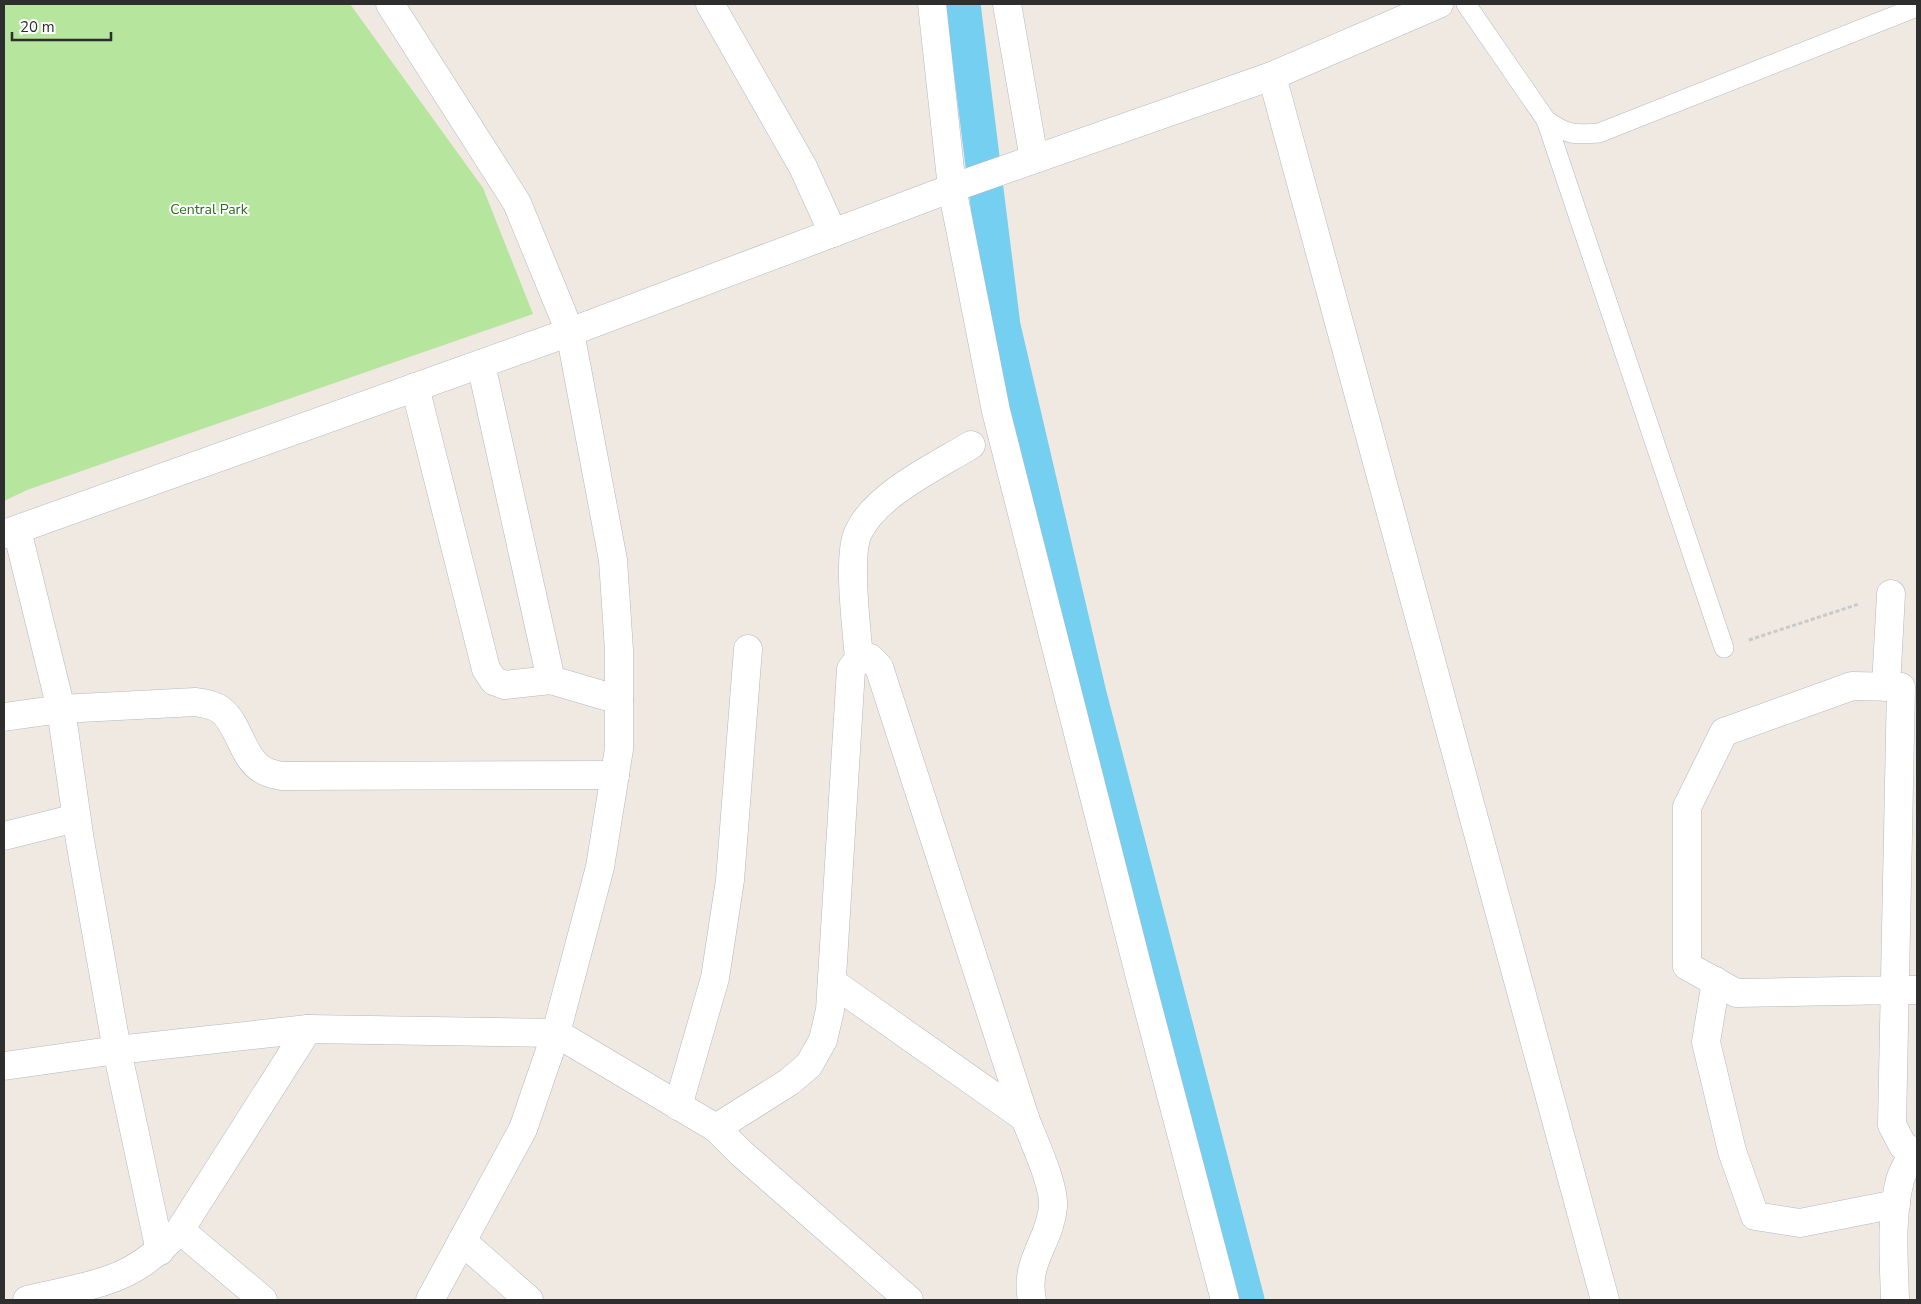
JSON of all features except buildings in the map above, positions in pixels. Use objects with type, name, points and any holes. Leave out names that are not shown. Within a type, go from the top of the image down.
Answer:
[{"type":"street","points":[[390,4],[517,203],[570,332],[613,560],[619,650],[619,749],[600,867],[556,1033],[523,1129],[430,1300]]},
{"type":"street","points":[[710,4],[803,167],[833,233]]},
{"type":"street","points":[[932,4],[958,186],[1001,432],[1137,968],[1225,1300]]},
{"type":"street","points":[[1007,4],[1034,159]]},
{"type":"street","points":[[160,1251],[117,1050],[76,818],[60,709],[10,532],[570,332],[958,186],[1272,76],[1438,4]]},
{"type":"street","points":[[1272,76],[1605,1300]]},
{"type":"street","points":[[481,364],[551,680]]},
{"type":"street","points":[[415,388],[486,669],[494,682],[505,685],[551,680],[619,700]]},
{"type":"street","points":[[716,1128],[789,1082],[809,1065],[824,1040],[830,1010],[850,678],[851,669],[859,659],[852,567],[857,534],[872,511],[895,492],[971,446]]},
{"type":"street","points":[[1886,687],[1891,594]]},
{"type":"street","points":[[678,1106],[715,978],[730,880],[748,649]]},
{"type":"street","points":[[859,659],[870,658],[879,667],[1025,1118],[1049,1184],[1054,1205],[1050,1225],[1032,1266],[1030,1292],[1032,1300]]},
{"type":"street","points":[[1895,1300],[1893,1246],[1896,1204],[1901,1178],[1916,1152],[1903,1146],[1892,1124],[1906,990],[1901,687],[1852,686],[1724,732],[1687,807],[1687,966],[1736,992],[1906,990]]},
{"type":"street","points":[[4,717],[60,709],[195,702],[209,704],[221,710],[232,723],[247,752],[255,762],[265,772],[282,776],[615,775]]},
{"type":"street","points":[[4,836],[76,818]]},
{"type":"street","points":[[1716,981],[1706,1042],[1732,1151],[1755,1216],[1800,1223],[1896,1204]]},
{"type":"street","points":[[832,982],[1025,1118]]},
{"type":"street","points":[[27,1300],[108,1280],[126,1273],[160,1251],[180,1230],[308,1029]]},
{"type":"street","points":[[4,1066],[117,1050],[308,1029],[556,1033],[716,1128],[741,1153],[909,1300]]},
{"type":"street","points":[[180,1230],[264,1300]]},
{"type":"street","points":[[462,1241],[529,1300]]},
{"type":"lane","points":[[1466,4],[1546,120],[1724,648]]},
{"type":"lane","points":[[1546,120],[1564,132],[1580,134],[1599,133],[1917,7]]},
{"type":"path","points":[[1724,648],[1891,594]]},
{"type":"green space","name":"Central Park","points":[[4,4],[350,4],[483,188],[533,314],[27,490],[4,501]]},
{"type":"waterway","points":[[963,4],[1003,326],[1089,694],[1247,1300]]}]
